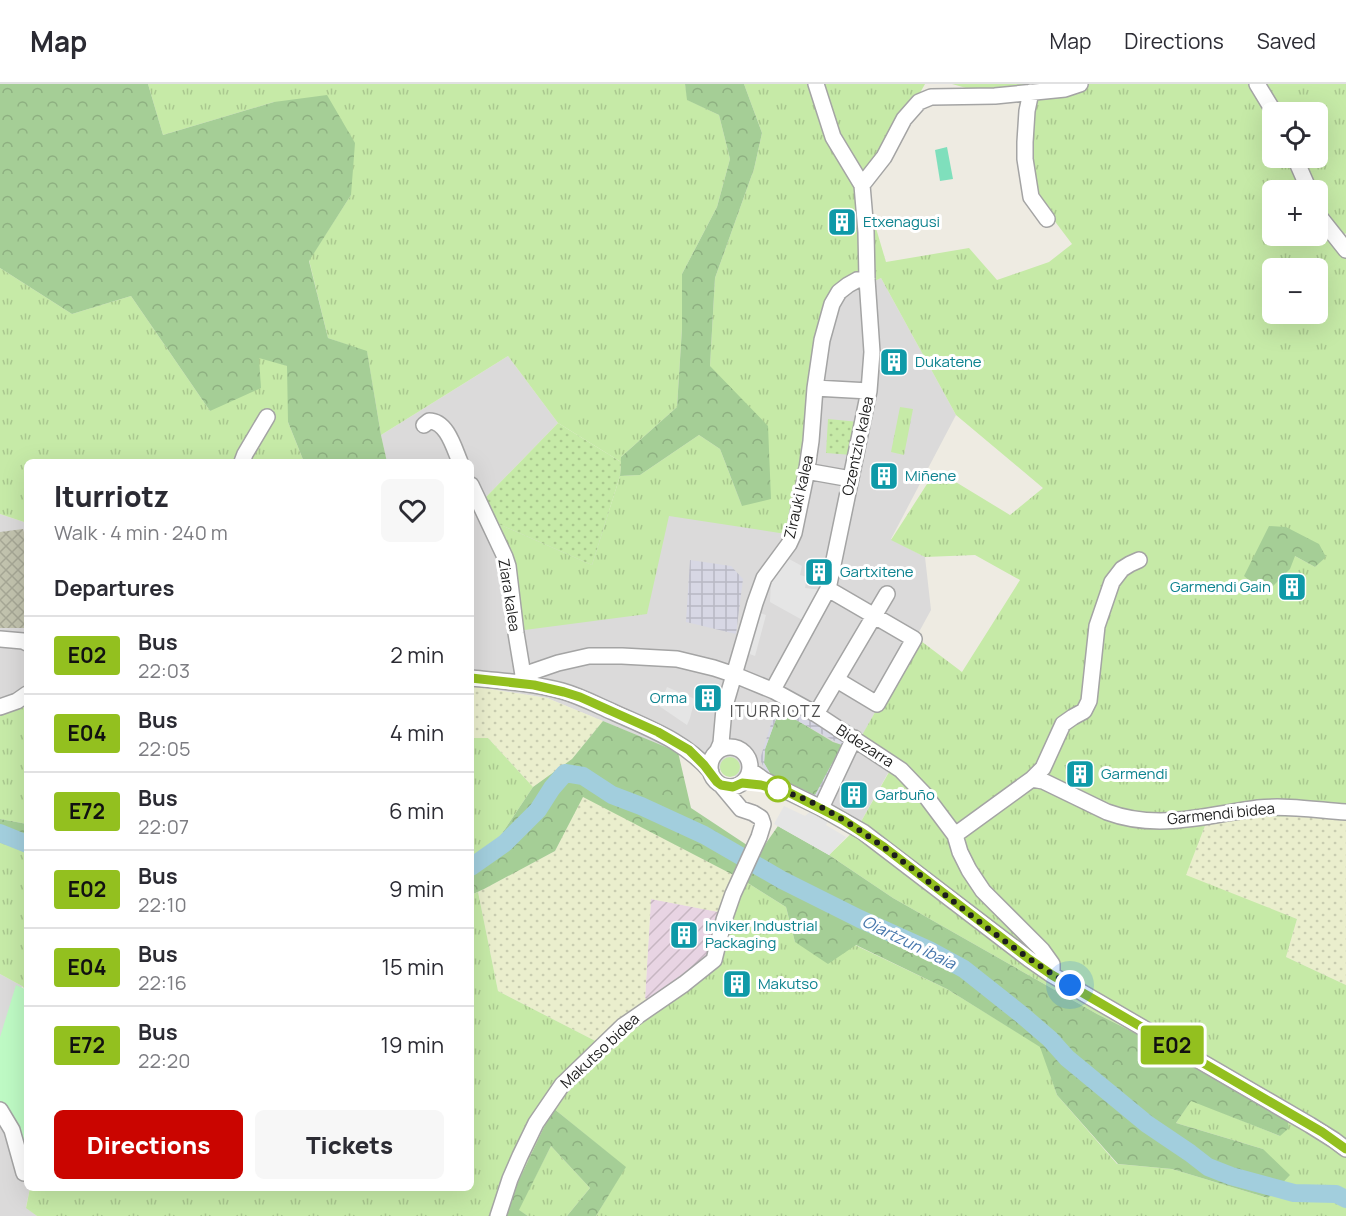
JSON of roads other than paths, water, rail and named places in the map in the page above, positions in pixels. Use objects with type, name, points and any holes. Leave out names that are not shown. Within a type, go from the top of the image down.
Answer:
[{"type":"street","points":[[816,84],[834,136],[862,185],[884,157],[904,119],[919,102],[932,97],[995,96],[1065,89],[1080,84]]},
{"type":"street","points":[[1257,84],[1268,102]]},
{"type":"street","points":[[1031,92],[1024,142],[1025,159],[1031,197],[1047,219]]},
{"type":"street","name":"Ozentzio kalea","points":[[774,691],[828,590],[869,392],[872,352],[862,185]]},
{"type":"street","points":[[1328,227],[1346,250]]},
{"type":"street","name":"Zirauki kalea","points":[[717,752],[721,742],[724,709],[755,603],[764,578],[789,544],[794,533],[811,441],[822,340],[832,304],[843,288],[857,280],[867,279]]},
{"type":"street","points":[[815,388],[869,392]]},
{"type":"street","points":[[243,459],[267,417]]},
{"type":"street","points":[[424,425],[429,421],[435,421],[442,426],[458,459]]},
{"type":"street","points":[[806,471],[851,479]]},
{"type":"street","name":"Ziara kalea","points":[[474,490],[508,566],[523,679]]},
{"type":"street","points":[[955,835],[1032,779],[1043,768],[1063,724],[1084,711],[1089,701],[1097,626],[1112,582],[1122,569],[1139,560]]},
{"type":"street","points":[[828,590],[914,639],[877,704],[837,680]]},
{"type":"street","points":[[816,714],[886,594]]},
{"type":"street","points":[[0,639],[24,641]]},
{"type":"street","name":"Bidezarra","points":[[523,679],[558,663],[589,656],[677,659],[735,675],[774,691],[816,714],[902,770],[925,795],[955,835],[960,852],[983,891],[1042,950],[1052,964],[1052,975]]},
{"type":"street","points":[[474,678],[523,679],[573,694],[658,732],[689,750],[711,772],[735,803]]},
{"type":"street","points":[[0,707],[24,696]]},
{"type":"street","points":[[722,725],[730,741],[749,759],[735,803]]},
{"type":"street","points":[[821,808],[854,738]]},
{"type":"street","points":[[689,750],[707,753],[717,752],[727,747],[738,748]]},
{"type":"street","points":[[711,772],[711,761],[717,752]]},
{"type":"street","name":"Garmendi bidea","points":[[1032,779],[1043,781],[1117,816],[1138,819],[1192,820],[1259,808],[1280,807],[1346,812]]},
{"type":"street","points":[[721,785],[727,787],[743,780],[764,780],[863,832],[1052,975],[1326,1135],[1346,1149]]},
{"type":"street","name":"Makutso bidea","points":[[498,1216],[520,1156],[536,1123],[558,1089],[623,1026],[684,984],[714,960],[724,920],[763,825],[761,818],[741,809],[735,803]]},
{"type":"street","points":[[0,1110],[12,1130],[24,1173]]},
{"type":"waterway","name":"Oiartzun ibaia","points":[[474,865],[505,843],[538,810],[565,773],[583,776],[612,795],[704,835],[782,880],[964,969],[1022,1015],[1050,1039],[1067,1058],[1147,1124],[1208,1167],[1231,1176],[1294,1193],[1336,1194],[1346,1199]]},
{"type":"waterway","name":"Oiartzun ibaia","points":[[0,833],[24,843]]},
{"type":"place","name":"Etxenagusi","points":[[842,222]]},
{"type":"place","name":"Dukatene","points":[[894,362]]},
{"type":"place","name":"Miñene","points":[[884,476]]},
{"type":"place","name":"Gartxitene","points":[[819,572]]},
{"type":"place","name":"Garmendi Gain","points":[[1292,587]]},
{"type":"place","name":"Orma","points":[[708,698]]},
{"type":"place","name":"Garmendi","points":[[1080,774]]},
{"type":"place","name":"Garbuño","points":[[854,795]]},
{"type":"place","name":"Inviker Industrial Packaging","points":[[684,935]]},
{"type":"place","name":"Makutso","points":[[737,984]]},
{"type":"district","name":"ITURRIOTZ","points":[[776,711]]}]
